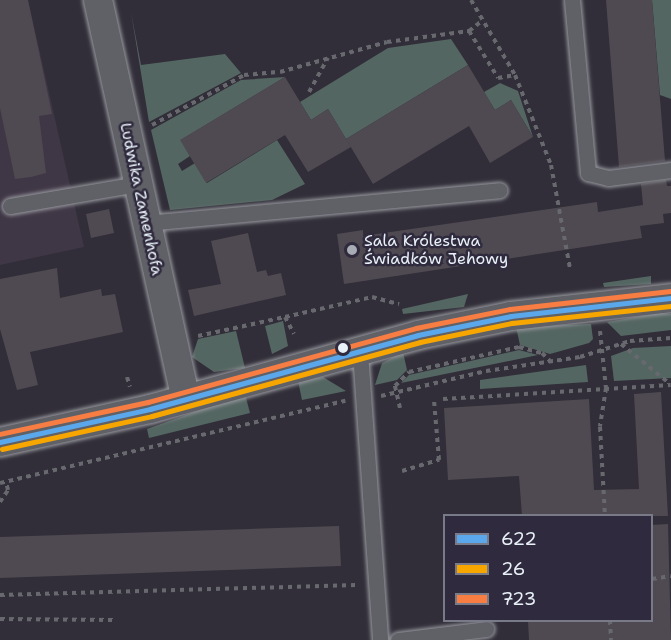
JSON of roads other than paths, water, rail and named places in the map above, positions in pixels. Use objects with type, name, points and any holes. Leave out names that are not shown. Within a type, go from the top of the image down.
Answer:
[{"type":"street","name":"Ludwika Zamenhofa","points":[[98,0],[185,396]]},
{"type":"street","points":[[0,442],[143,411],[185,396],[511,316],[671,298]]},
{"type":"lane","points":[[572,0],[588,173],[608,178],[671,170]]},
{"type":"lane","points":[[10,206],[138,184]]},
{"type":"lane","points":[[146,223],[499,189]]},
{"type":"lane","points":[[360,352],[380,640]]},
{"type":"lane","points":[[398,640],[486,630]]},
{"type":"place","name":"Sala Królestwa Świadków Jehowy","points":[[352,250]]}]
